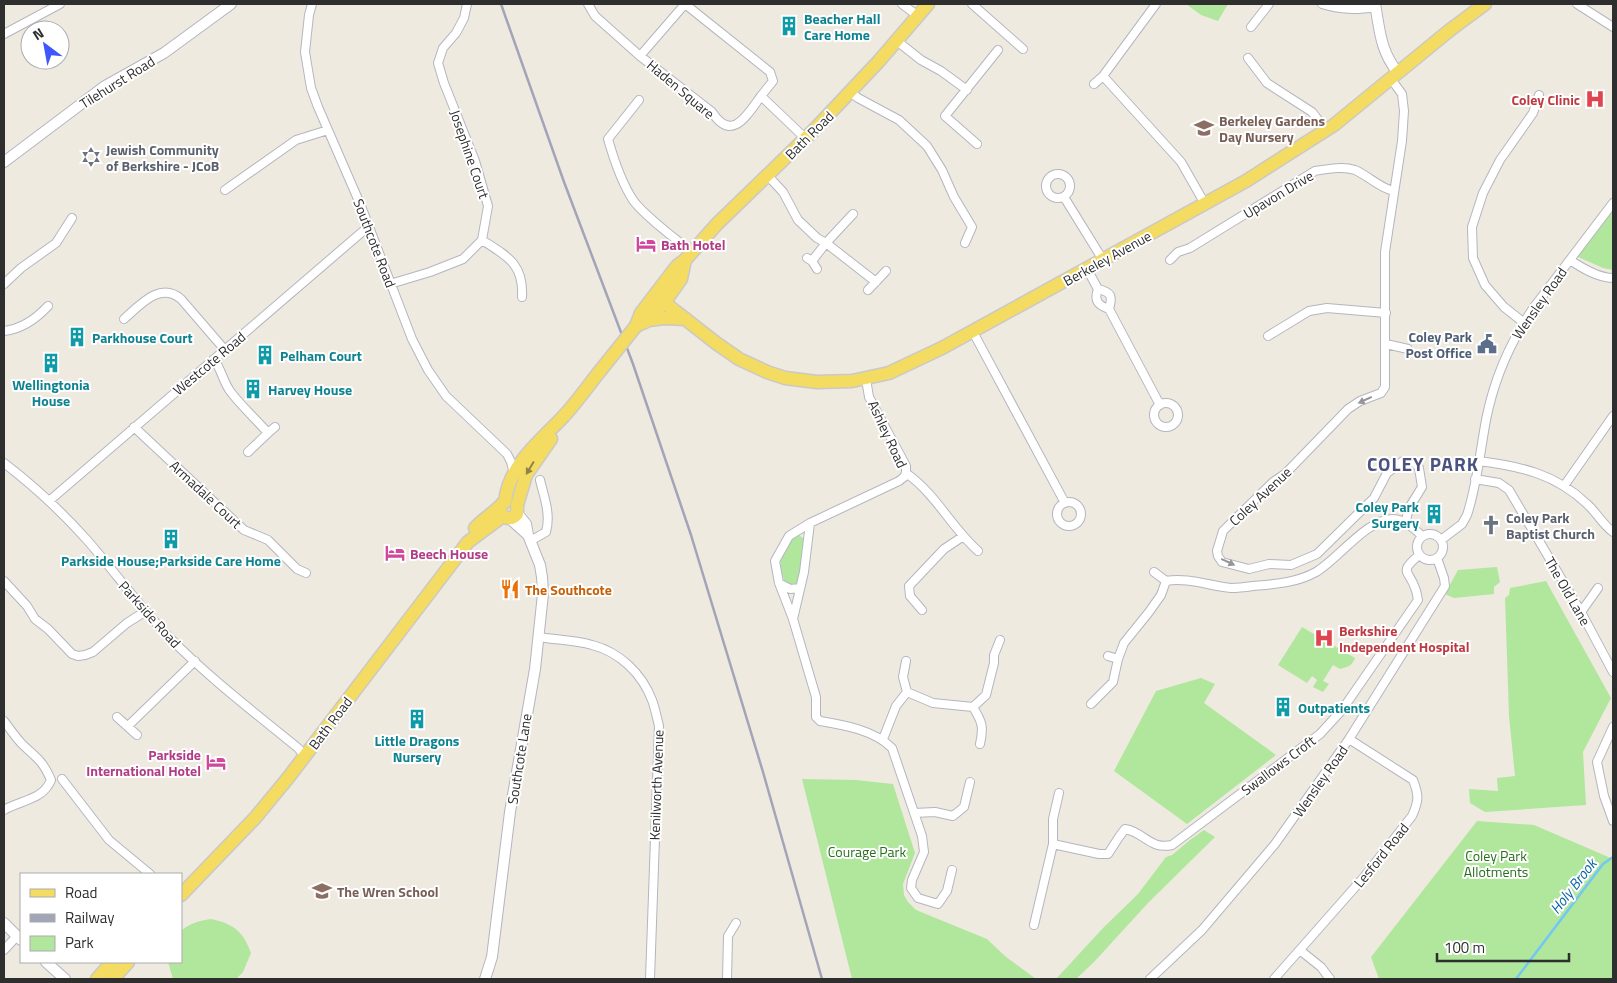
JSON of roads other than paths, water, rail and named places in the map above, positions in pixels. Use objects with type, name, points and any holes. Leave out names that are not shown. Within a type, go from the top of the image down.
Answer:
[{"type":"main road","name":"Bath Road","points":[[182,894],[255,818],[305,756],[468,542],[509,510],[526,475],[564,416],[636,326],[664,296],[677,266],[717,224],[806,139],[897,41],[928,4]]},
{"type":"main road","name":"Berkeley Avenue","points":[[664,296],[691,322],[739,359],[779,376],[817,382],[838,382],[866,378],[902,368],[973,332],[1246,181],[1326,130],[1485,4]]},
{"type":"main road","points":[[645,317],[691,322]]},
{"type":"main road","name":"Bath Road","points":[[509,510],[505,494],[514,475],[527,454],[547,431],[564,416]]},
{"type":"main road","points":[[97,979],[111,963]]},
{"type":"main road","points":[[113,979],[127,963]]},
{"type":"street","points":[[4,32],[60,4]]},
{"type":"street","name":"Tilehurst Road","points":[[4,162],[105,86],[164,53],[231,4]]},
{"type":"street","name":"Southcote Road","points":[[312,4],[306,32],[306,65],[311,88],[369,226],[390,284],[420,356],[446,396],[507,454],[514,475]]},
{"type":"street","name":"Josephine Court","points":[[467,4],[464,18],[456,33],[443,48],[438,63],[475,161],[488,206],[482,240]]},
{"type":"street","points":[[588,4],[595,16],[640,56]]},
{"type":"street","name":"Haden Square","points":[[685,4],[770,72],[772,81],[740,123],[734,126],[725,125],[717,120],[712,112],[640,56],[685,4]]},
{"type":"street","points":[[902,4],[918,16]]},
{"type":"street","points":[[972,4],[1024,49]]},
{"type":"street","points":[[1251,27],[1269,4]]},
{"type":"street","points":[[1322,4],[1336,9],[1354,10],[1375,6]]},
{"type":"street","points":[[1577,4],[1613,27]]},
{"type":"street","points":[[1094,84],[1102,76],[1150,6]]},
{"type":"street","name":"Coley Avenue","points":[[1375,6],[1382,46],[1404,98],[1402,141],[1385,252],[1385,387],[1381,392],[1360,401],[1348,409],[1285,474],[1273,482],[1223,531],[1217,551],[1222,562],[1249,569],[1269,564],[1291,565],[1317,554],[1374,498],[1387,473],[1403,461],[1413,461],[1419,468],[1422,487],[1409,508],[1405,524]]},
{"type":"street","points":[[897,41],[921,60],[942,70],[967,90]]},
{"type":"street","points":[[977,144],[945,116],[998,50]]},
{"type":"street","points":[[1248,58],[1266,83],[1312,112],[1326,130]]},
{"type":"street","points":[[1102,76],[1181,162],[1205,204]]},
{"type":"street","points":[[850,92],[899,120],[927,146],[942,170],[954,198],[972,227],[965,243]]},
{"type":"street","points":[[1523,322],[1504,308],[1485,286],[1473,258],[1472,227],[1483,193],[1491,176],[1533,112],[1539,95]]},
{"type":"street","points":[[761,96],[806,139]]},
{"type":"street","points":[[639,100],[608,139],[614,163],[634,201],[681,244],[688,256]]},
{"type":"street","points":[[225,190],[296,140],[328,130]]},
{"type":"street","name":"Upavon Drive","points":[[1170,260],[1178,252],[1190,248],[1315,171],[1335,168],[1354,170],[1386,190],[1394,191]]},
{"type":"street","points":[[768,176],[784,192],[798,220],[817,238],[876,282]]},
{"type":"street","points":[[1064,197],[1103,260]]},
{"type":"street","name":"Wensley Road","points":[[1441,540],[1462,524],[1468,515],[1486,418],[1504,358],[1523,322],[1613,203]]},
{"type":"street","points":[[817,268],[809,260],[853,214]]},
{"type":"street","points":[[4,284],[21,268],[56,243],[72,218]]},
{"type":"street","name":"Westcote Road","points":[[49,501],[369,226]]},
{"type":"street","points":[[390,284],[463,260],[482,240],[510,258],[520,276],[523,287],[522,297]]},
{"type":"street","name":"Wensley Road","points":[[1570,260],[1606,278],[1613,278]]},
{"type":"street","points":[[1087,269],[1098,289],[1096,302],[1109,309],[1160,405]]},
{"type":"street","points":[[868,290],[886,271]]},
{"type":"street","points":[[1098,289],[1106,290],[1110,294],[1112,301],[1109,309]]},
{"type":"street","points":[[124,319],[145,300],[156,294],[168,292],[176,295],[225,350]]},
{"type":"street","points":[[4,331],[22,327],[48,306]]},
{"type":"street","points":[[125,307],[131,313]]},
{"type":"street","points":[[1268,336],[1309,311],[1327,308],[1386,313]]},
{"type":"street","points":[[973,332],[1065,503]]},
{"type":"street","points":[[1386,344],[1408,350]]},
{"type":"street","points":[[214,359],[229,390],[272,430],[248,452]]},
{"type":"street","name":"Ashley Road","points":[[866,378],[869,396],[906,466],[906,473],[939,504],[962,536],[978,551]]},
{"type":"street","points":[[1564,486],[1613,416]]},
{"type":"street","name":"Armadale Court","points":[[134,427],[244,530],[268,540],[297,569],[306,573]]},
{"type":"street","points":[[507,454],[521,457],[527,454]]},
{"type":"street","name":"Parkside Road","points":[[4,462],[31,484],[87,539],[146,611],[194,661],[298,748],[305,756]]},
{"type":"street","points":[[1478,462],[1510,465],[1538,472],[1564,486],[1588,504],[1613,532]]},
{"type":"street","points":[[906,473],[899,481],[810,523],[789,536],[775,561],[779,583],[816,697],[816,717],[820,722],[843,725],[883,739],[892,748],[922,836],[924,852],[912,880],[911,888],[915,895],[922,900],[938,904],[947,891],[952,870]]},
{"type":"street","name":"The Old Lane","points":[[1475,479],[1499,483],[1509,490],[1581,612],[1613,672]]},
{"type":"street","points":[[529,538],[546,532],[549,523],[540,480]]},
{"type":"street","name":"Southcote Lane","points":[[485,979],[492,957],[510,812],[539,637],[543,594],[540,565],[529,538],[526,524],[509,510]]},
{"type":"street","points":[[1154,572],[1166,581],[1205,583],[1232,588],[1288,583],[1316,572],[1353,541],[1380,522],[1394,519],[1411,526],[1422,536]]},
{"type":"street","points":[[792,619],[804,572],[810,523]]},
{"type":"street","points":[[1431,534],[1441,540],[1442,551],[1437,558],[1430,560],[1419,555],[1417,543],[1422,536],[1431,534]]},
{"type":"street","points":[[922,610],[910,596],[909,586],[944,549],[962,536]]},
{"type":"street","name":"Swallows Croft","points":[[1053,844],[1099,854],[1108,854],[1118,836],[1125,830],[1134,830],[1146,840],[1163,847],[1172,844],[1320,734],[1342,710],[1418,600],[1415,587],[1407,575],[1407,569],[1411,562],[1419,555]]},
{"type":"street","name":"Wensley Road","points":[[1150,979],[1202,930],[1275,844],[1349,739],[1445,586],[1437,558]]},
{"type":"street","points":[[4,581],[36,619],[72,654],[78,656],[93,652],[127,623],[146,611]]},
{"type":"street","points":[[1091,704],[1113,682],[1124,643],[1161,595],[1166,581]]},
{"type":"street","points":[[779,583],[790,589],[800,588]]},
{"type":"street","points":[[1581,612],[1598,588]]},
{"type":"street","name":"Kenilworth Avenue","points":[[539,637],[590,644],[612,653],[625,661],[640,679],[652,700],[659,726],[650,979]]},
{"type":"street","points":[[907,692],[933,703],[973,707],[986,695],[994,663],[994,655],[1000,640]]},
{"type":"street","points":[[1108,656],[1118,659]]},
{"type":"street","points":[[128,726],[194,661]]},
{"type":"street","points":[[883,739],[896,706],[907,692],[904,677],[906,661]]},
{"type":"street","points":[[973,707],[981,720],[983,730],[980,744]]},
{"type":"street","points":[[117,717],[137,735]]},
{"type":"street","points":[[4,721],[21,743],[38,757],[45,766],[51,780],[47,790],[32,799],[4,810]]},
{"type":"street","points":[[1613,727],[1597,762],[1604,796],[1613,821]]},
{"type":"street","name":"Lesford Road","points":[[1274,979],[1364,877],[1412,816],[1417,805],[1418,791],[1413,780],[1349,739]]},
{"type":"street","points":[[62,779],[89,822],[149,873]]},
{"type":"street","points":[[914,813],[935,812],[953,816],[964,807],[970,782]]},
{"type":"street","points":[[1034,925],[1053,844],[1053,819],[1059,793]]},
{"type":"street","points":[[4,923],[19,938],[4,950]]},
{"type":"street","points":[[727,979],[728,936],[736,924]]},
{"type":"street","points":[[1301,950],[1330,979]]},
{"type":"street","points":[[47,963],[65,979]]},
{"type":"waterway","name":"Holy Brook","points":[[1516,979],[1603,864],[1613,857]]},
{"type":"railway","points":[[501,4],[564,182],[633,364],[691,535],[763,772],[822,979]]},
{"type":"place","name":"Beacher Hall Care Home","points":[[789,26]]},
{"type":"place","name":"Coley Clinic","points":[[1595,99]]},
{"type":"place","name":"Berkeley Gardens Day Nursery","points":[[1204,128]]},
{"type":"place","name":"Jewish Community of Berkshire - JCoB","points":[[91,157]]},
{"type":"place","name":"Bath Hotel","points":[[646,244]]},
{"type":"place","name":"Parkhouse Court","points":[[77,337]]},
{"type":"place","name":"Coley Park Post Office","points":[[1487,344]]},
{"type":"place","name":"Pelham Court","points":[[265,355]]},
{"type":"place","name":"Wellingtonia House","points":[[51,363]]},
{"type":"place","name":"Harvey House","points":[[253,389]]},
{"type":"place","name":"Coley Park Surgery","points":[[1434,514]]},
{"type":"place","name":"Coley Park Baptist Church","points":[[1491,525]]},
{"type":"place","name":"Parkside House;Parkside Care Home","points":[[171,539]]},
{"type":"place","name":"Beech House","points":[[395,553]]},
{"type":"place","name":"The Southcote","points":[[510,589]]},
{"type":"place","name":"Berkshire Independent Hospital","points":[[1324,638]]},
{"type":"place","name":"Outpatients","points":[[1283,707]]},
{"type":"place","name":"Little Dragons Nursery","points":[[417,719]]},
{"type":"place","name":"Parkside International Hotel","points":[[216,762]]},
{"type":"place","name":"The Wren School","points":[[322,891]]},
{"type":"district","name":"COLEY PARK","points":[[1423,463]]},
{"type":"park label","name":"Courage Park","points":[[867,851]]},
{"type":"park label","name":"Coley Park Allotments","points":[[1496,864]]}]
